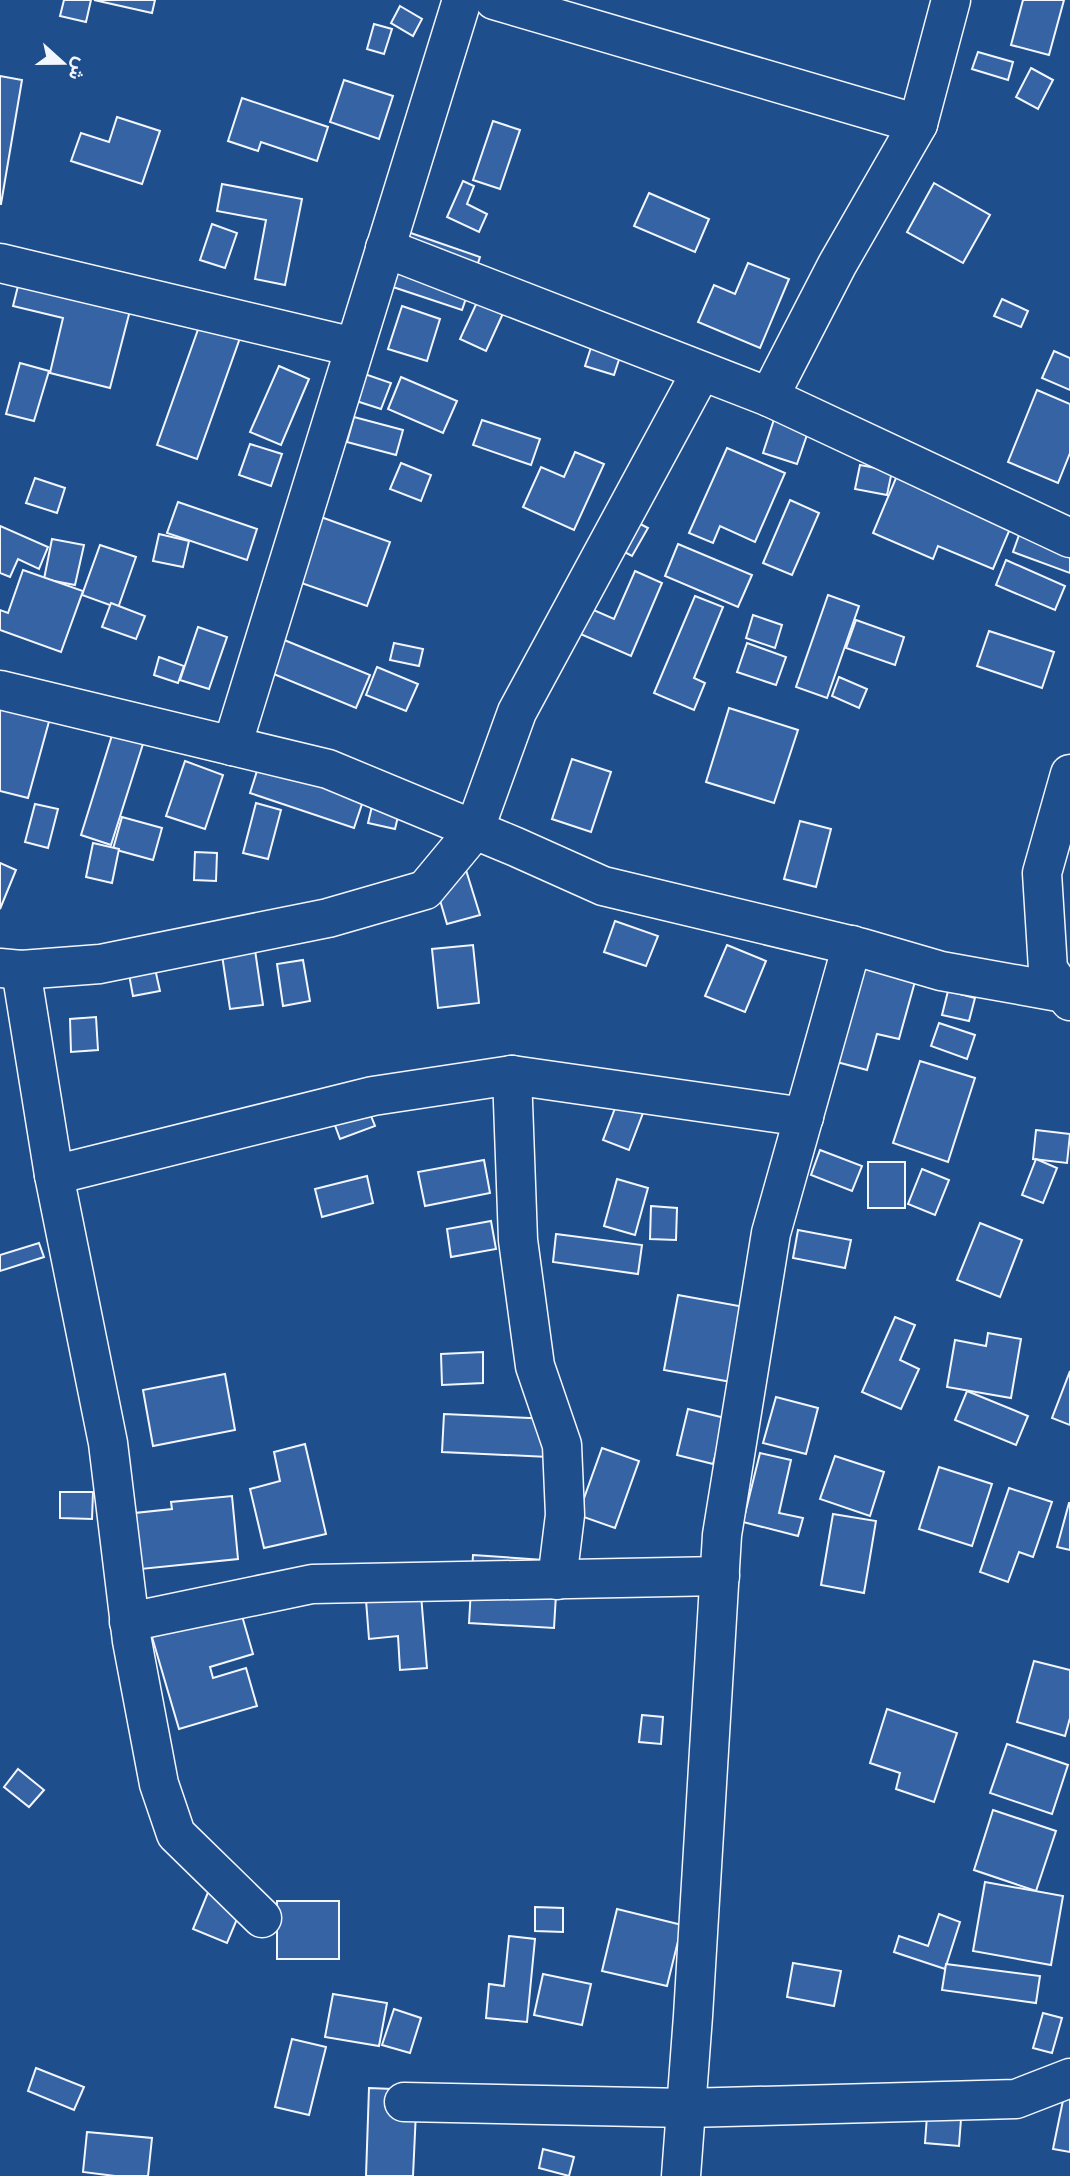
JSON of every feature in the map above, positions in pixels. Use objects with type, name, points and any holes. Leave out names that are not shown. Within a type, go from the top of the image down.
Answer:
[{"type":"street","points":[[232,746],[462,0]]},
{"type":"street","points":[[494,0],[918,124]]},
{"type":"street","points":[[769,397],[837,265],[918,124],[951,0]]},
{"type":"street","points":[[385,248],[769,397],[1070,538]]},
{"type":"street","points":[[0,263],[354,347]]},
{"type":"street","points":[[262,1918],[177,1834],[159,1784],[129,1622],[108,1443],[10,969],[100,964],[328,918],[425,890],[474,831],[517,712],[701,372]]},
{"type":"street","points":[[0,690],[328,769],[603,886],[852,945],[942,971],[1067,997]]},
{"type":"street","points":[[1067,997],[1048,969],[1042,873],[1070,774]]},
{"type":"street","points":[[681,2176],[722,1535],[771,1233],[852,945]]},
{"type":"street","points":[[54,1175],[373,1096],[512,1075],[804,1117]]},
{"type":"street","points":[[512,1075],[518,1240],[533,1353],[562,1445],[565,1515],[557,1580]]},
{"type":"street","points":[[129,1622],[312,1584],[720,1576]]},
{"type":"street","points":[[404,2102],[686,2108],[1016,2099],[1070,2078]]},
{"type":"building","points":[[64,0],[91,0],[86,22],[60,16]]},
{"type":"building","points":[[94,0],[155,0],[152,13]]},
{"type":"building","points":[[1023,0],[1064,0],[1049,55],[1011,45]]},
{"type":"building","points":[[400,6],[422,19],[413,36],[391,23]]},
{"type":"building","points":[[374,24],[392,29],[384,54],[367,49]]},
{"type":"building","points":[[978,52],[1013,62],[1008,80],[972,69]]},
{"type":"building","points":[[1031,68],[1053,80],[1038,109],[1016,97]]},
{"type":"building","points":[[0,76],[22,80],[1,204],[0,204]]},
{"type":"building","points":[[344,80],[393,96],[379,139],[330,122]]},
{"type":"building","points":[[242,98],[328,127],[317,161],[261,142],[258,151],[228,141]]},
{"type":"building","points":[[117,117],[160,131],[142,184],[71,161],[81,133],[109,142]]},
{"type":"building","points":[[493,121],[520,130],[500,189],[473,180]]},
{"type":"building","points":[[463,181],[474,186],[467,204],[487,214],[479,232],[447,217]]},
{"type":"building","points":[[934,183],[990,215],[963,263],[907,232]]},
{"type":"building","points":[[222,184],[302,199],[285,285],[255,279],[266,220],[217,211]]},
{"type":"building","points":[[649,193],[709,219],[695,252],[634,226]]},
{"type":"building","points":[[212,224],[237,233],[225,268],[200,260]]},
{"type":"building","points":[[405,231],[480,257],[462,310],[387,285]]},
{"type":"building","points":[[748,263],[789,279],[760,348],[698,322],[714,285],[735,294]]},
{"type":"building","points":[[23,266],[134,295],[110,388],[50,373],[63,318],[13,306]]},
{"type":"building","points":[[484,287],[510,298],[486,351],[460,339]]},
{"type":"building","points":[[1002,299],[1028,311],[1021,327],[994,316]]},
{"type":"building","points":[[402,306],[440,319],[427,361],[388,349]]},
{"type":"building","points":[[206,307],[246,321],[197,459],[157,445]]},
{"type":"building","points":[[598,326],[627,335],[614,375],[585,366]]},
{"type":"building","points":[[1054,351],[1070,358],[1070,390],[1042,378]]},
{"type":"building","points":[[20,363],[49,371],[34,421],[6,414]]},
{"type":"building","points":[[279,366],[309,379],[281,445],[250,432]]},
{"type":"building","points":[[353,370],[391,383],[381,409],[344,397]]},
{"type":"building","points":[[401,377],[457,401],[443,433],[388,409]]},
{"type":"building","points":[[784,389],[819,400],[797,464],[763,453]]},
{"type":"building","points":[[1037,390],[1070,404],[1070,453],[1058,483],[1008,462]]},
{"type":"building","points":[[354,417],[403,430],[396,455],[347,442]]},
{"type":"building","points":[[482,420],[540,439],[531,465],[473,445]]},
{"type":"building","points":[[250,444],[282,454],[271,486],[239,475]]},
{"type":"building","points":[[727,448],[785,473],[755,542],[720,526],[713,543],[689,533]]},
{"type":"building","points":[[575,452],[604,464],[574,530],[523,507],[541,467],[564,477]]},
{"type":"building","points":[[401,463],[431,475],[421,501],[390,489]]},
{"type":"building","points":[[860,465],[892,471],[887,495],[855,489]]},
{"type":"building","points":[[901,466],[1018,510],[993,569],[938,546],[933,559],[873,533]]},
{"type":"building","points":[[35,478],[65,488],[57,513],[26,503]]},
{"type":"building","points":[[790,500],[819,513],[792,575],[763,563]]},
{"type":"building","points":[[178,502],[257,529],[247,560],[167,533]]},
{"type":"building","points":[[1029,507],[1070,521],[1070,573],[1013,552]]},
{"type":"building","points":[[310,513],[390,542],[367,606],[287,578]]},
{"type":"building","points":[[625,516],[648,528],[632,556],[609,544]]},
{"type":"building","points":[[0,526],[48,547],[39,569],[18,559],[10,577],[0,573]]},
{"type":"building","points":[[159,534],[189,541],[183,567],[153,561]]},
{"type":"building","points":[[52,539],[84,545],[75,585],[44,579]]},
{"type":"building","points":[[678,544],[752,575],[738,607],[665,576]]},
{"type":"building","points":[[100,545],[136,557],[118,608],[82,595]]},
{"type":"building","points":[[1006,560],[1065,586],[1055,610],[996,585]]},
{"type":"building","points":[[23,570],[83,591],[61,652],[0,630],[0,610],[8,613]]},
{"type":"building","points":[[635,571],[662,583],[631,656],[562,626],[573,601],[614,619]]},
{"type":"building","points":[[828,595],[859,606],[827,698],[796,687]]},
{"type":"building","points":[[695,596],[723,607],[694,678],[705,683],[694,710],[654,693]]},
{"type":"building","points":[[111,603],[145,616],[136,639],[102,627]]},
{"type":"building","points":[[753,615],[782,625],[775,648],[746,638]]},
{"type":"building","points":[[856,620],[904,637],[895,665],[846,648]]},
{"type":"building","points":[[198,627],[227,637],[209,689],[180,680]]},
{"type":"building","points":[[989,631],[1054,652],[1042,688],[977,666]]},
{"type":"building","points":[[272,635],[370,675],[356,708],[259,668]]},
{"type":"building","points":[[394,643],[423,649],[419,666],[390,660]]},
{"type":"building","points":[[747,643],[786,657],[776,685],[737,672]]},
{"type":"building","points":[[159,657],[184,666],[178,683],[154,675]]},
{"type":"building","points":[[377,667],[418,684],[406,711],[366,695]]},
{"type":"building","points":[[839,677],[867,689],[859,708],[832,696]]},
{"type":"building","points":[[0,692],[53,707],[28,798],[0,791]]},
{"type":"building","points":[[729,708],[798,730],[774,803],[706,782]]},
{"type":"building","points":[[118,716],[149,725],[111,845],[81,835]]},
{"type":"building","points":[[263,752],[368,786],[354,828],[250,793]]},
{"type":"building","points":[[572,759],[611,772],[591,832],[552,819]]},
{"type":"building","points":[[185,761],[223,775],[205,829],[166,816]]},
{"type":"building","points":[[378,781],[405,787],[395,829],[368,823]]},
{"type":"building","points":[[256,803],[281,810],[268,859],[243,853]]},
{"type":"building","points":[[35,804],[58,809],[48,848],[25,842]]},
{"type":"building","points":[[122,817],[162,828],[153,860],[113,849]]},
{"type":"building","points":[[800,821],[831,829],[816,887],[784,879]]},
{"type":"building","points":[[93,843],[119,849],[112,883],[86,877]]},
{"type":"building","points":[[195,852],[217,853],[216,881],[194,880]]},
{"type":"building","points":[[0,863],[16,870],[0,909]]},
{"type":"building","points":[[466,870],[480,915],[447,924],[434,880]]},
{"type":"building","points":[[615,921],[658,936],[646,966],[604,952]]},
{"type":"building","points":[[473,945],[479,1003],[438,1008],[432,949]]},
{"type":"building","points":[[727,945],[766,961],[745,1012],[705,996]]},
{"type":"building","points":[[255,950],[263,1005],[230,1009],[222,955]]},
{"type":"building","points":[[303,960],[310,1001],[283,1006],[277,964]]},
{"type":"building","points":[[858,962],[916,978],[899,1039],[877,1034],[867,1070],[833,1061]]},
{"type":"building","points":[[154,964],[160,991],[133,996],[128,969]]},
{"type":"building","points":[[948,991],[975,998],[969,1021],[942,1015]]},
{"type":"building","points":[[96,1017],[98,1050],[71,1052],[70,1019]]},
{"type":"building","points":[[939,1023],[975,1035],[967,1059],[931,1046]]},
{"type":"building","points":[[920,1061],[975,1078],[948,1162],[893,1143]]},
{"type":"building","points":[[363,1096],[375,1126],[340,1139],[329,1109]]},
{"type":"building","points":[[617,1103],[643,1113],[629,1150],[603,1140]]},
{"type":"building","points":[[1036,1130],[1070,1134],[1067,1163],[1033,1159]]},
{"type":"building","points":[[820,1150],[862,1166],[852,1191],[811,1175]]},
{"type":"building","points":[[1036,1159],[1057,1168],[1043,1203],[1022,1195]]},
{"type":"building","points":[[484,1160],[490,1193],[425,1206],[418,1172]]},
{"type":"building","points":[[868,1162],[905,1162],[905,1208],[868,1208]]},
{"type":"building","points":[[922,1169],[949,1180],[935,1215],[908,1204]]},
{"type":"building","points":[[367,1176],[373,1203],[322,1217],[315,1189]]},
{"type":"building","points":[[617,1179],[648,1188],[635,1235],[604,1226]]},
{"type":"building","points":[[651,1206],[677,1208],[676,1240],[650,1239]]},
{"type":"building","points":[[491,1221],[496,1249],[451,1257],[447,1229]]},
{"type":"building","points":[[980,1223],[1022,1240],[1000,1297],[957,1280]]},
{"type":"building","points":[[798,1230],[851,1240],[845,1268],[793,1258]]},
{"type":"building","points":[[556,1234],[642,1245],[638,1274],[553,1262]]},
{"type":"building","points":[[39,1243],[44,1257],[0,1271],[0,1255]]},
{"type":"building","points":[[678,1295],[750,1308],[737,1383],[664,1370]]},
{"type":"building","points":[[895,1317],[915,1325],[900,1360],[919,1369],[901,1409],[862,1392]]},
{"type":"building","points":[[988,1333],[1021,1339],[1011,1398],[947,1387],[955,1340],[986,1346]]},
{"type":"building","points":[[483,1352],[483,1383],[442,1385],[441,1354]]},
{"type":"building","points":[[1070,1371],[1070,1425],[1052,1418]]},
{"type":"building","points":[[225,1374],[235,1430],[153,1446],[143,1390]]},
{"type":"building","points":[[967,1391],[1028,1416],[1016,1445],[955,1420]]},
{"type":"building","points":[[776,1397],[818,1408],[806,1454],[763,1443]]},
{"type":"building","points":[[688,1409],[725,1418],[713,1464],[677,1455]]},
{"type":"building","points":[[444,1414],[550,1419],[548,1457],[442,1452]]},
{"type":"building","points":[[305,1444],[326,1534],[264,1548],[250,1489],[280,1481],[274,1452]]},
{"type":"building","points":[[602,1448],[639,1461],[615,1528],[578,1515]]},
{"type":"building","points":[[760,1453],[791,1460],[779,1513],[803,1518],[798,1536],[743,1522]]},
{"type":"building","points":[[835,1456],[884,1472],[870,1516],[820,1499]]},
{"type":"building","points":[[939,1467],[992,1484],[972,1546],[919,1529]]},
{"type":"building","points":[[1009,1488],[1052,1502],[1033,1557],[1019,1552],[1008,1582],[980,1572]]},
{"type":"building","points":[[60,1492],[93,1492],[92,1519],[60,1518]]},
{"type":"building","points":[[232,1496],[238,1559],[141,1569],[135,1513],[172,1509],[171,1502]]},
{"type":"building","points":[[1070,1503],[1070,1550],[1057,1547]]},
{"type":"building","points":[[833,1514],[876,1521],[864,1593],[821,1585]]},
{"type":"building","points":[[473,1555],[558,1561],[554,1628],[469,1623]]},
{"type":"building","points":[[419,1570],[427,1668],[400,1670],[398,1636],[369,1639],[364,1574]]},
{"type":"building","points":[[236,1595],[253,1654],[210,1667],[213,1678],[246,1668],[257,1706],[179,1729],[147,1620]]},
{"type":"building","points":[[1034,1661],[1070,1670],[1070,1718],[1065,1736],[1017,1722]]},
{"type":"building","points":[[887,1709],[957,1733],[934,1802],[896,1789],[900,1773],[870,1763]]},
{"type":"building","points":[[642,1715],[663,1717],[661,1744],[639,1742]]},
{"type":"building","points":[[1007,1744],[1068,1765],[1052,1814],[990,1793]]},
{"type":"building","points":[[18,1769],[44,1790],[29,1807],[4,1787]]},
{"type":"building","points":[[993,1810],[1056,1831],[1036,1891],[974,1870]]},
{"type":"building","points":[[985,1882],[1063,1896],[1051,1965],[973,1951]]},
{"type":"building","points":[[211,1885],[245,1900],[227,1943],[193,1929]]},
{"type":"building","points":[[277,1901],[339,1901],[339,1959],[277,1959]]},
{"type":"building","points":[[535,1907],[563,1908],[563,1932],[535,1931]]},
{"type":"building","points":[[617,1909],[682,1925],[667,1986],[602,1971]]},
{"type":"building","points":[[939,1914],[960,1922],[945,1969],[894,1952],[899,1936],[928,1946]]},
{"type":"building","points":[[509,1936],[535,1939],[527,2022],[486,2018],[489,1984],[504,1986]]},
{"type":"building","points":[[793,1963],[841,1971],[834,2006],[787,1997]]},
{"type":"building","points":[[946,1964],[1040,1976],[1036,2003],[942,1990]]},
{"type":"building","points":[[543,1974],[591,1984],[582,2025],[534,2015]]},
{"type":"building","points":[[333,1994],[387,2003],[379,2046],[325,2037]]},
{"type":"building","points":[[394,2009],[421,2018],[410,2053],[382,2045]]},
{"type":"building","points":[[1043,2013],[1062,2018],[1052,2053],[1033,2048]]},
{"type":"building","points":[[292,2039],[326,2047],[309,2115],[275,2107]]},
{"type":"building","points":[[36,2068],[84,2087],[74,2110],[28,2091]]},
{"type":"building","points":[[1068,2076],[1070,2077],[1070,2152],[1053,2149]]},
{"type":"building","points":[[369,2088],[417,2090],[413,2176],[366,2176]]},
{"type":"building","points":[[927,2116],[961,2119],[959,2146],[925,2143]]},
{"type":"building","points":[[87,2132],[152,2138],[148,2176],[83,2172]]},
{"type":"building","points":[[543,2149],[574,2157],[569,2176],[539,2168]]}]
